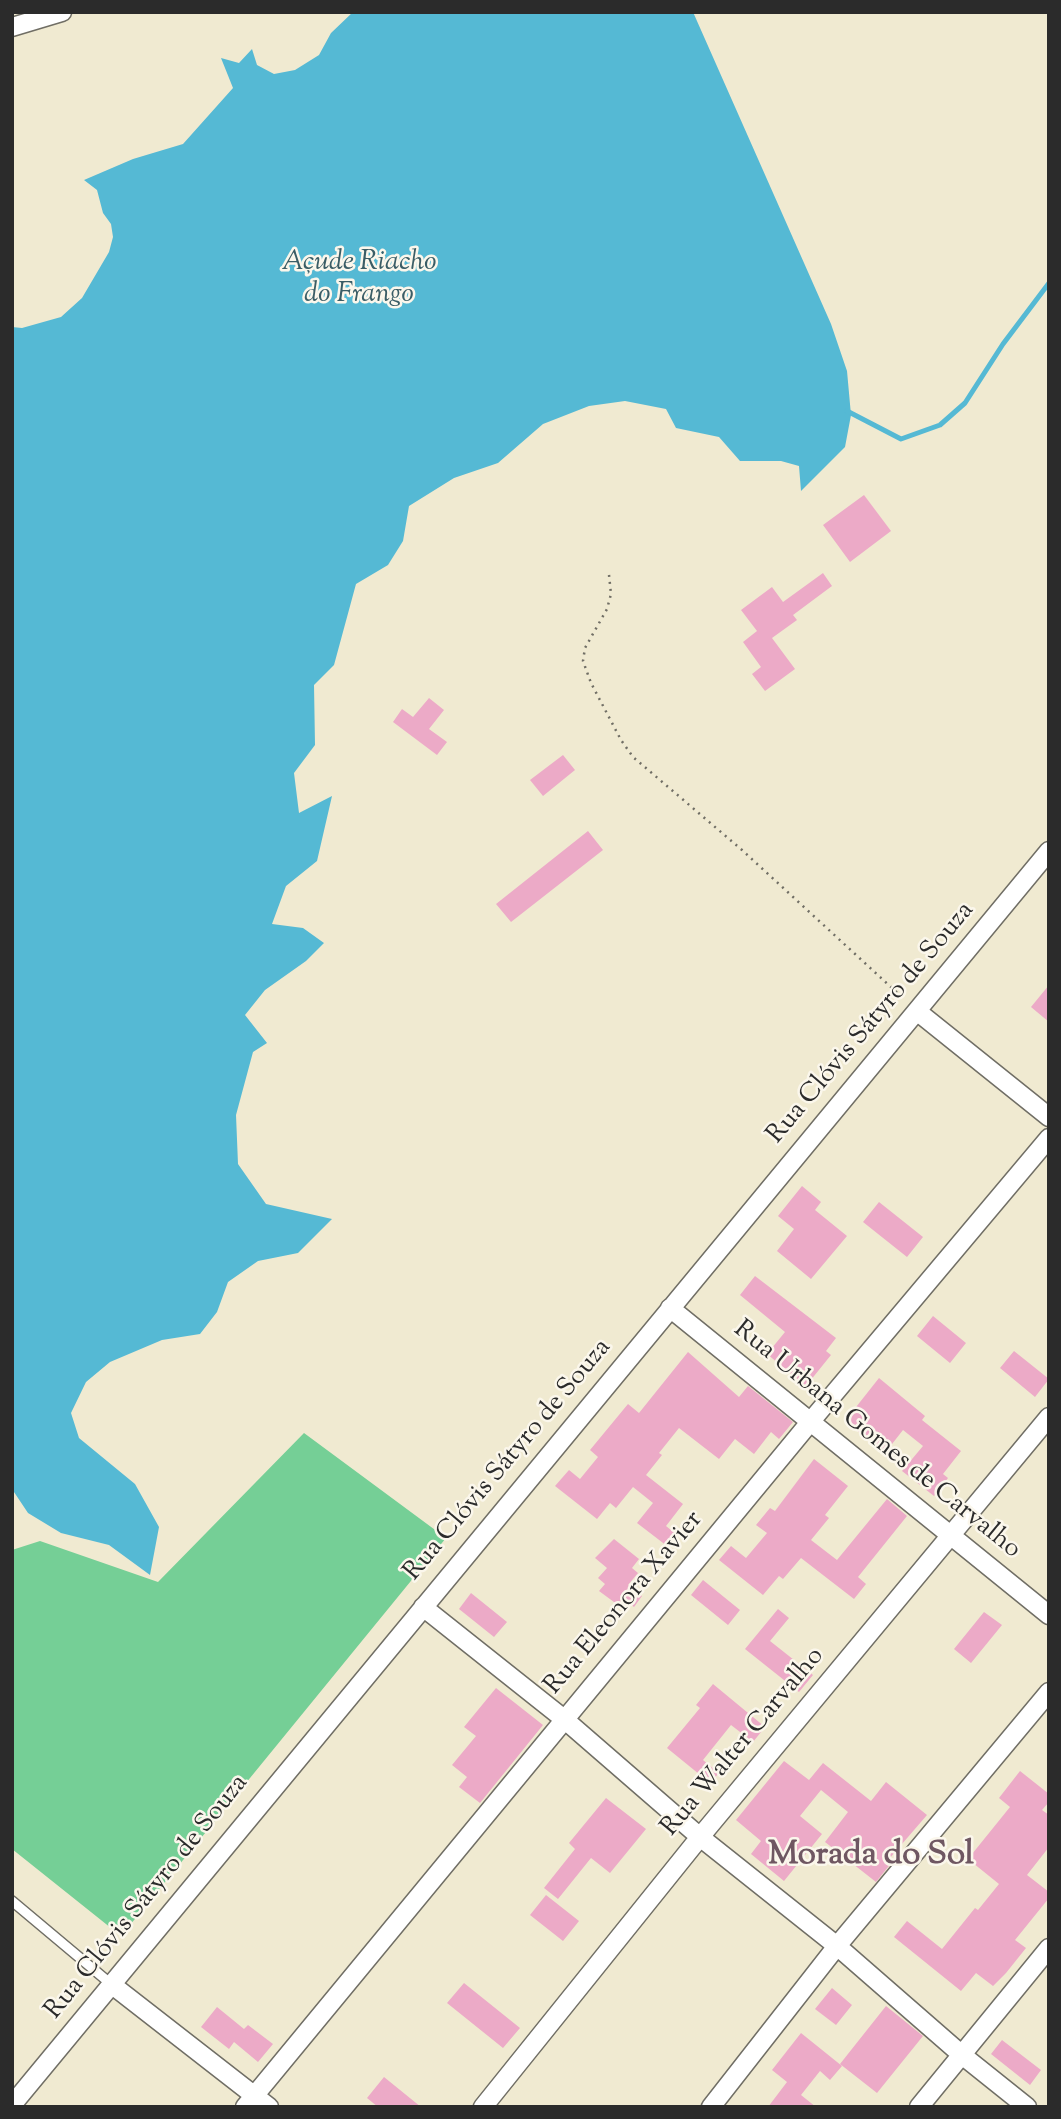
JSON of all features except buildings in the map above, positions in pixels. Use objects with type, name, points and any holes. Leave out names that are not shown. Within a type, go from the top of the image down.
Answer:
[{"type":"street","points":[[15,22],[62,12]]},
{"type":"street","name":"Rua Clóvis Sátyro de Souza","points":[[12,2105],[1049,851]]},
{"type":"street","points":[[918,1012],[1049,1117]]},
{"type":"street","name":"Rua Eleonora Xavier","points":[[250,2101],[811,1421],[1049,1138]]},
{"type":"street","name":"Rua Urbana Gomes de Carvalho","points":[[670,1308],[1049,1615]]},
{"type":"street","name":"Rua Walter Carvalho","points":[[483,2107],[701,1837],[1049,1417]]},
{"type":"street","points":[[423,1607],[564,1719],[701,1837],[837,1946],[1027,2107]]},
{"type":"street","points":[[711,2107],[837,1946],[1049,1692]]},
{"type":"street","points":[[919,2107],[1049,1948]]},
{"type":"street","points":[[111,1984],[250,2101],[269,2107]]},
{"type":"lane","points":[[12,1901],[111,1984]]},
{"type":"path","points":[[608,575],[611,594],[607,609],[585,648],[583,662],[621,740],[633,757],[742,850],[918,1012]]},
{"type":"green space","points":[[304,1433],[446,1538],[121,1936],[12,1849],[12,1550],[40,1541],[158,1582]]},
{"type":"water","name":"Açude Riacho do Frango","points":[[353,12],[693,12],[831,324],[847,371],[851,415],[845,447],[801,491],[799,466],[781,461],[740,461],[719,437],[676,428],[666,409],[625,401],[589,406],[543,424],[498,463],[454,478],[409,506],[403,541],[388,565],[356,584],[334,665],[314,685],[315,745],[294,773],[299,813],[332,796],[317,861],[286,886],[272,924],[303,928],[324,943],[306,961],[265,990],[245,1015],[267,1043],[253,1052],[236,1115],[238,1164],[266,1204],[332,1219],[298,1253],[258,1261],[228,1282],[217,1312],[200,1334],[162,1340],[110,1362],[86,1382],[71,1413],[79,1438],[135,1484],[159,1527],[150,1575],[109,1545],[61,1533],[28,1513],[12,1489],[12,327],[22,328],[61,317],[82,298],[109,252],[113,237],[111,224],[103,213],[97,190],[84,180],[133,159],[183,144],[233,88],[221,58],[239,63],[252,49],[257,65],[274,74],[295,70],[319,55],[331,33]]},
{"type":"waterway","points":[[847,411],[901,439],[940,425],[965,403],[1003,344],[1049,283]]},
{"type":"district","name":"Morada do Sol","points":[[871,1857]]}]
